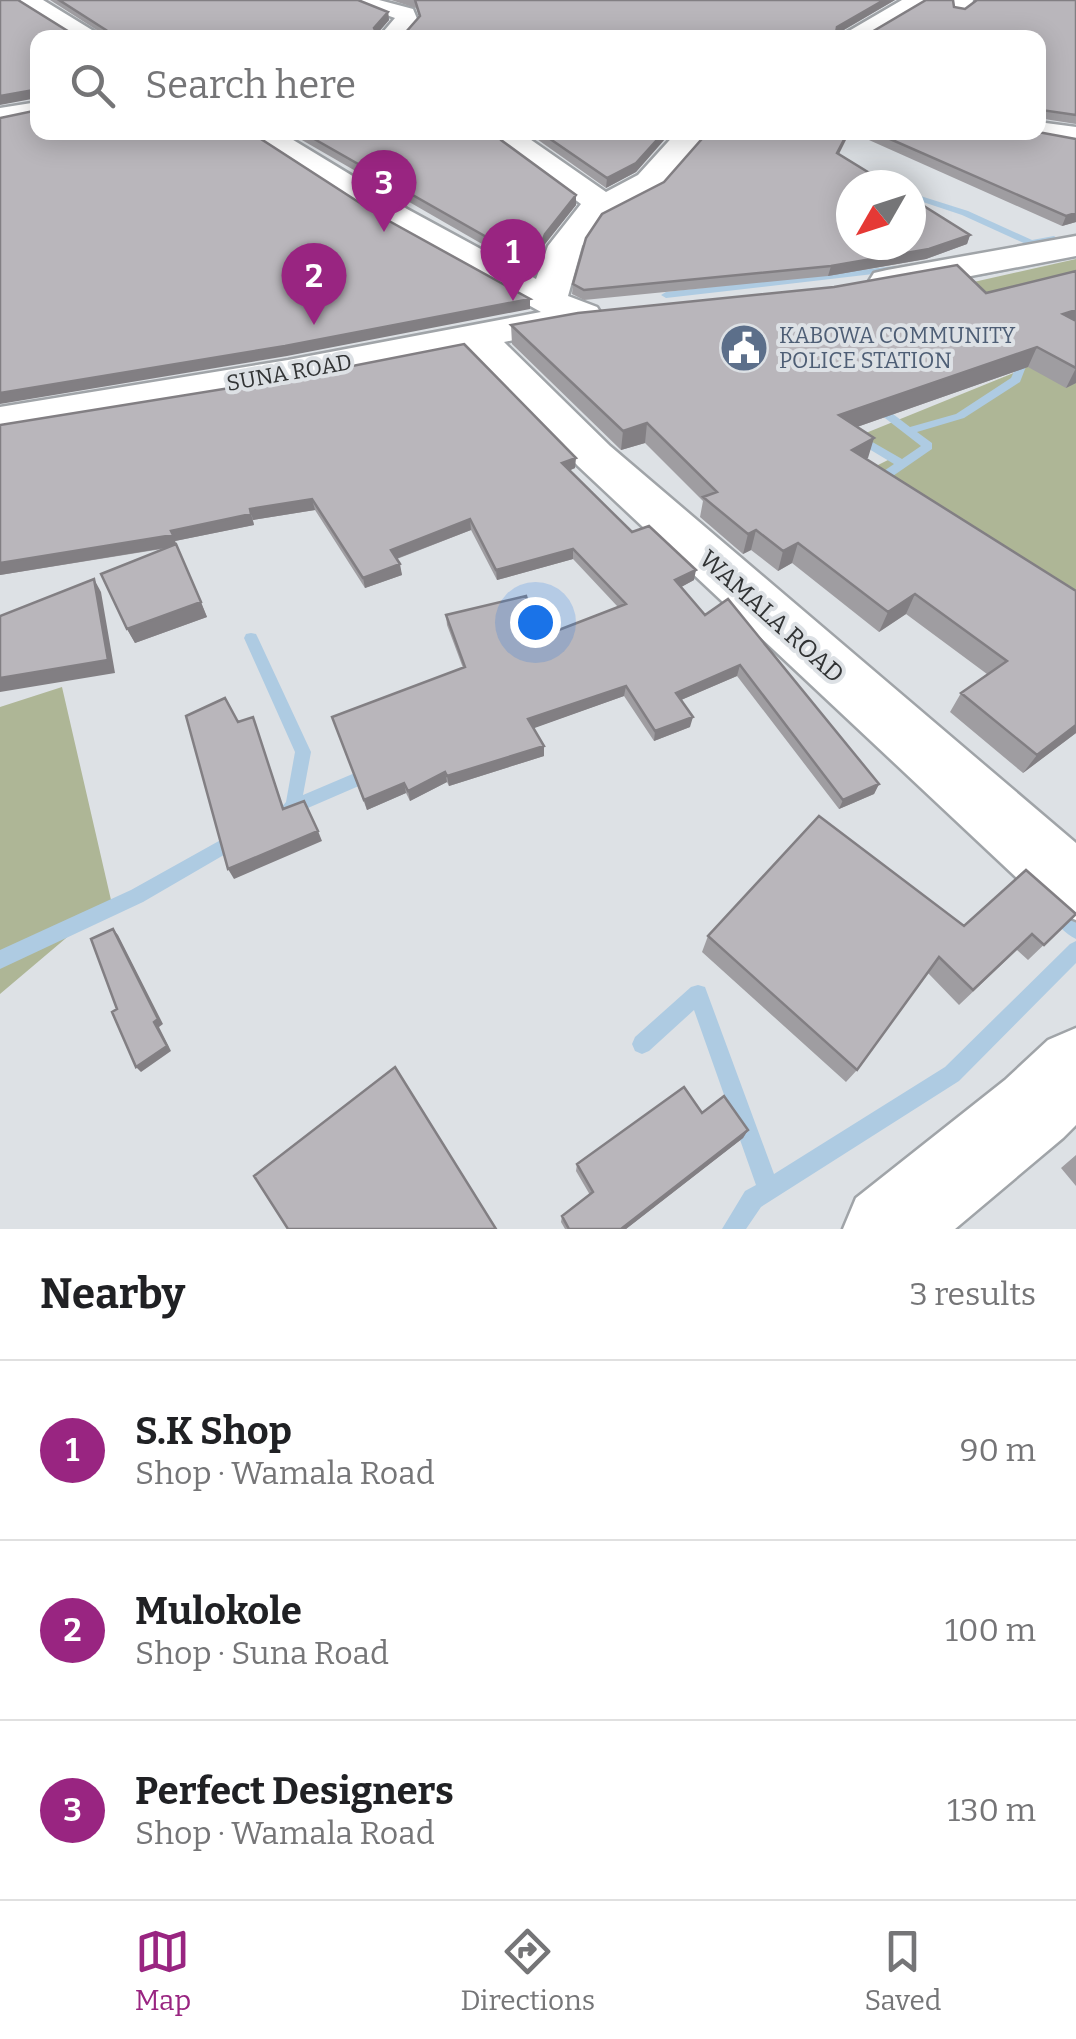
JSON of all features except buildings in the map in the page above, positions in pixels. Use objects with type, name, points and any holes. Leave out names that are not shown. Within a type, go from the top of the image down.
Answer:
[{"type":"street","points":[[27,0],[80,30]]},
{"type":"street","points":[[356,0],[405,14],[406,21],[398,30]]},
{"type":"street","points":[[863,30],[918,0]]},
{"type":"street","points":[[0,116],[30,111]]},
{"type":"street","points":[[272,140],[395,216],[580,309]]},
{"type":"street","points":[[580,309],[565,246],[587,214],[649,182],[686,140]]},
{"type":"street","points":[[514,141],[602,204]]},
{"type":"street","points":[[845,288],[1076,246]]},
{"type":"street","name":"SUNA ROAD","points":[[0,420],[288,373],[475,336],[580,309]]},
{"type":"street","name":"WAMALA ROAD","points":[[475,336],[594,456],[1076,887]]},
{"type":"street","points":[[887,1229],[1034,1109],[1076,1068]]},
{"type":"green space","points":[[1076,259],[1076,613],[862,473],[892,458],[856,437],[1016,372],[1021,364],[916,295]]},
{"type":"green space","points":[[62,687],[111,900],[0,994],[0,707]]},
{"type":"waterway","points":[[926,200],[1031,243],[1054,239]]},
{"type":"waterway","points":[[978,274],[1076,255]]},
{"type":"waterway","points":[[666,295],[896,269]]},
{"type":"waterway","points":[[908,431],[960,416],[1016,380],[1022,364],[1013,356]]},
{"type":"waterway","points":[[876,406],[908,431]]},
{"type":"waterway","points":[[887,482],[882,478],[928,446],[908,431]]},
{"type":"waterway","points":[[858,438],[902,464]]},
{"type":"waterway","points":[[251,638],[303,752],[293,807]]},
{"type":"waterway","points":[[293,807],[369,774]]},
{"type":"waterway","points":[[288,809],[293,807]]},
{"type":"waterway","points":[[0,960],[137,896],[235,840]]},
{"type":"waterway","points":[[1058,911],[1076,930]]},
{"type":"waterway","points":[[769,1189],[952,1074],[1076,950]]},
{"type":"waterway","points":[[642,1044],[698,994],[769,1189]]},
{"type":"waterway","points":[[733,1229],[753,1199],[769,1189]]},
{"type":"place","name":"Perfect Designers","points":[[384,232]]},
{"type":"place","name":"S.K Shop","points":[[513,301]]},
{"type":"place","name":"Mulokole","points":[[314,325]]},
{"type":"place","name":"KABOWA COMMUNITY POLICE STATION","points":[[744,348]]}]
